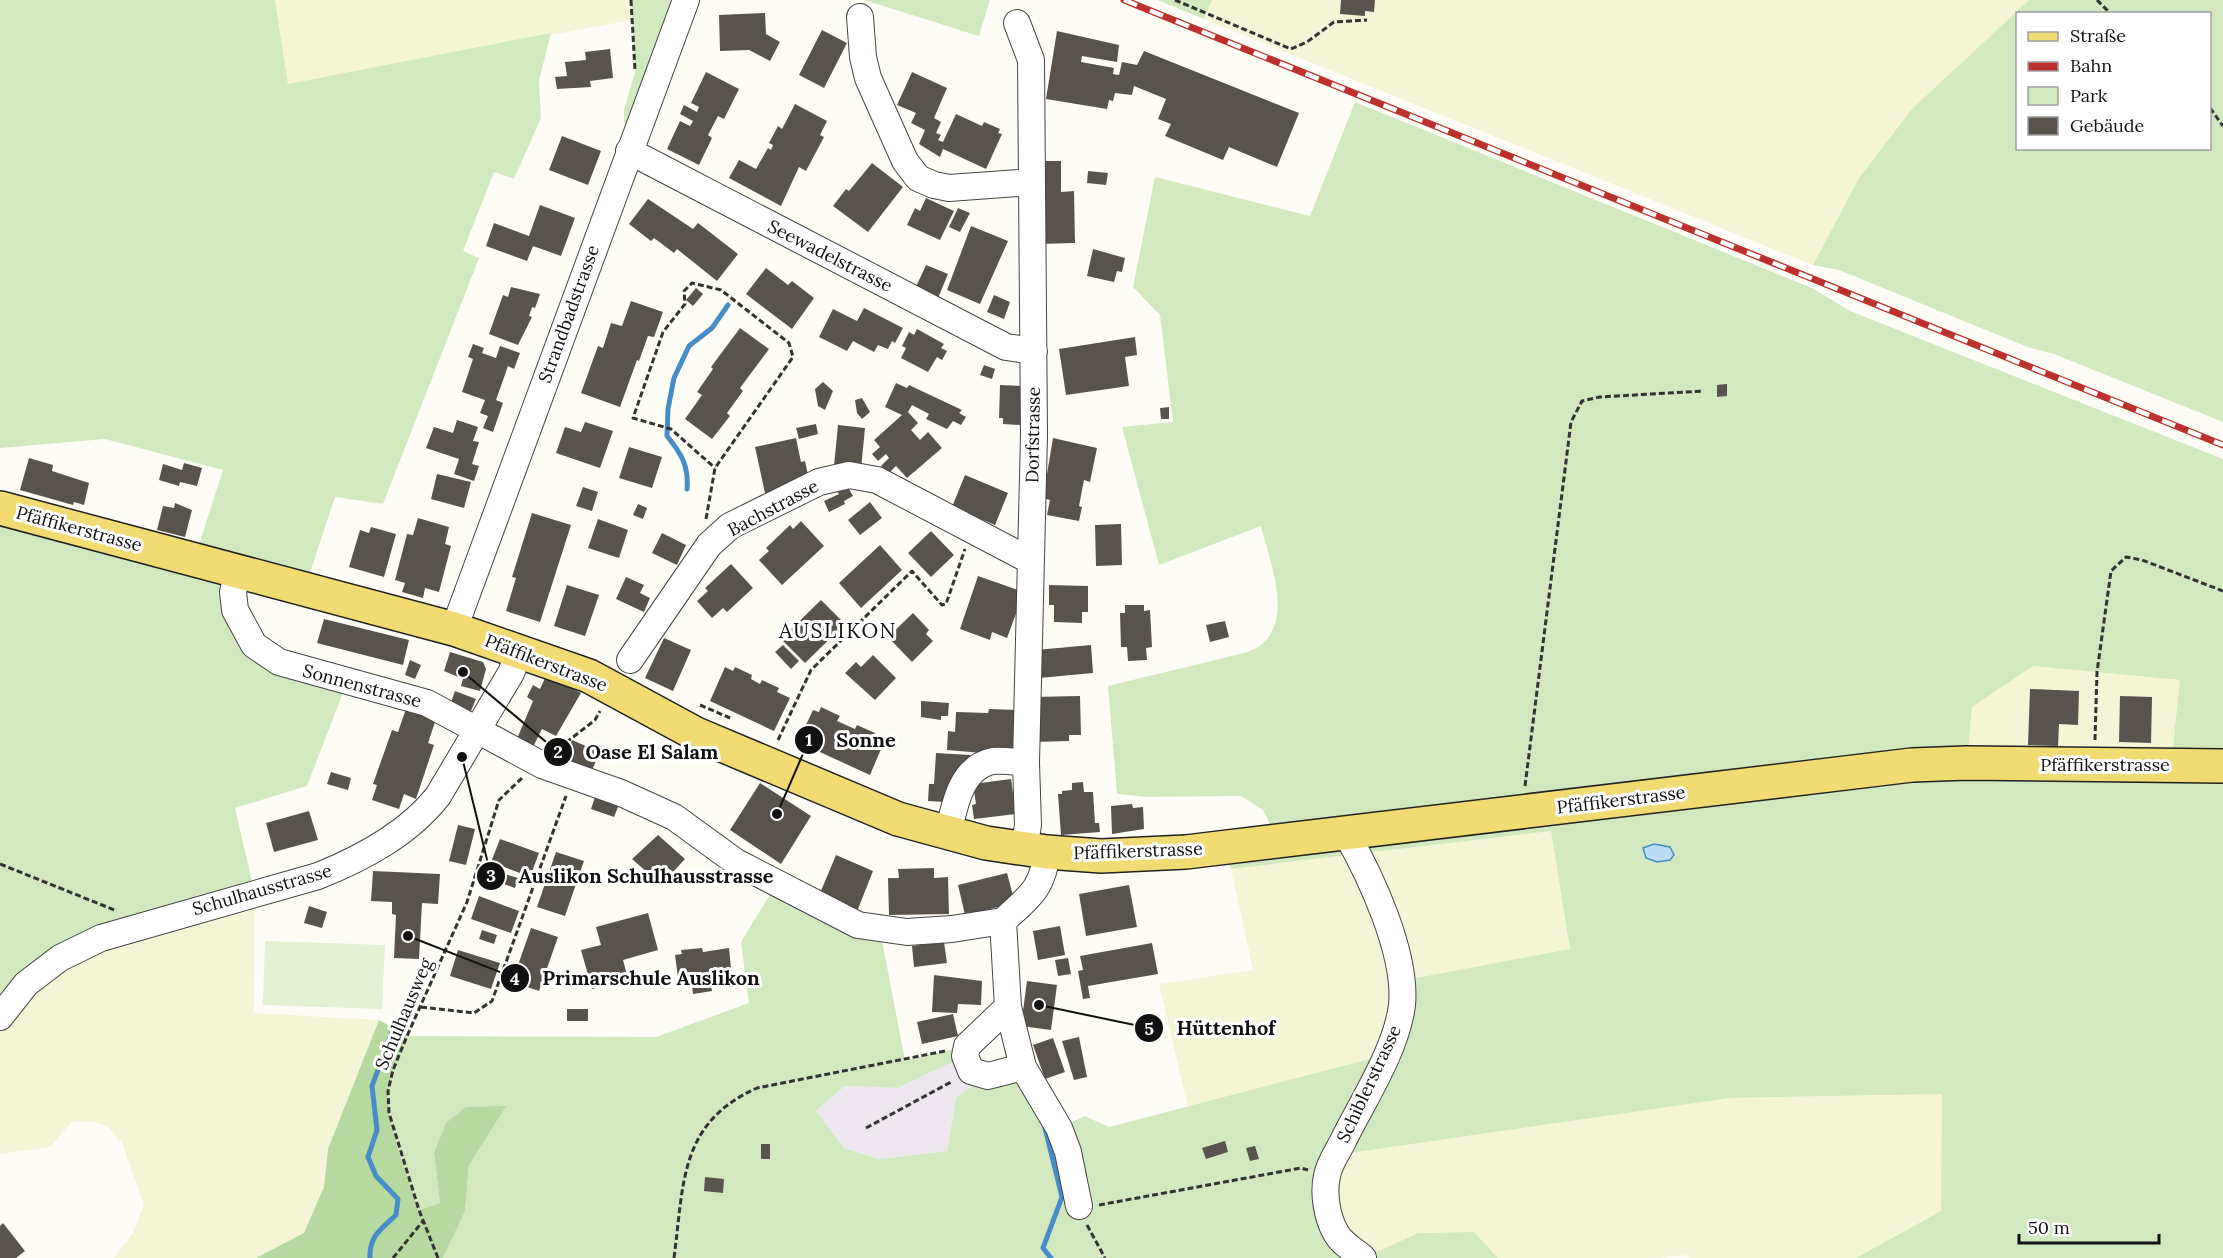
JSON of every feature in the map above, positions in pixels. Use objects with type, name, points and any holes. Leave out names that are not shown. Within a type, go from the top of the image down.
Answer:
[{"type":"main road","name":"Pfäffikerstrasse","points":[[0,508],[454,629],[520,650],[589,676],[653,712],[732,749],[898,819],[948,834],[1036,851],[1101,856],[1147,855],[1912,765],[1967,763],[2223,766]]},
{"type":"street","name":"Strandbadstrasse","points":[[454,629],[686,0]]},
{"type":"street","points":[[860,17],[863,57],[868,78],[905,161],[918,178],[949,188],[1031,182]]},
{"type":"street","name":"Dorfstrasse","points":[[1003,921],[1031,895],[1044,875],[1028,825],[1026,763],[1034,351],[1031,60],[1017,23]]},
{"type":"street","name":"Seewadelstrasse","points":[[629,151],[1006,347],[1034,351]]},
{"type":"street","name":"Bachstrasse","points":[[630,660],[709,545],[730,526],[819,482],[849,475],[877,480],[1030,561]]},
{"type":"street","name":"Sonnenstrasse","points":[[238,571],[232,592],[235,610],[254,645],[266,656],[293,666],[427,703],[542,765],[621,794],[674,817],[736,862],[858,925],[907,932],[952,929],[1003,921]]},
{"type":"street","name":"Schulhausstrasse","points":[[0,1017],[26,984],[60,958],[101,938],[318,876],[369,852],[427,810],[511,673],[520,650]]},
{"type":"street","points":[[948,834],[956,799],[964,782],[978,768],[992,761],[1026,763]]},
{"type":"street","name":"Schiblerstrasse","points":[[1346,833],[1379,898],[1390,931],[1401,981],[1402,1004],[1398,1026],[1386,1055],[1327,1175],[1327,1208],[1336,1235],[1362,1258]]},
{"type":"street","points":[[1003,921],[1008,1007],[1023,1067],[1059,1128],[1068,1152],[1079,1206]]},
{"type":"street","points":[[1008,1007],[969,1059],[988,1076],[1023,1067]]},
{"type":"path","points":[[631,0],[635,72]]},
{"type":"path","points":[[1175,0],[1291,49],[1307,42],[1334,22],[1367,20]]},
{"type":"path","points":[[2097,0],[2108,12]]},
{"type":"path","points":[[2211,109],[2223,126]]},
{"type":"path","points":[[715,468],[671,429],[633,418],[663,332],[685,304],[684,291],[692,283],[721,290],[789,343],[793,357],[715,468],[705,523],[720,536]]},
{"type":"path","points":[[1525,789],[1571,422],[1582,401],[1600,397],[1703,391]]},
{"type":"path","points":[[778,740],[811,670],[912,571],[942,605],[946,604],[971,530]]},
{"type":"path","points":[[2095,743],[2097,672],[2111,571],[2126,557],[2142,560],[2223,591]]},
{"type":"path","name":"Schulhausweg","points":[[438,1258],[423,1221],[389,1113],[388,1091],[393,1070],[467,902],[499,800],[510,787],[542,765],[546,758],[595,720],[612,688]]},
{"type":"path","points":[[420,1007],[474,1013],[492,1001],[572,777]]},
{"type":"path","points":[[0,864],[137,920],[140,926]]},
{"type":"path","points":[[866,1128],[969,1059]]},
{"type":"path","points":[[674,1258],[685,1174],[692,1152],[702,1130],[716,1113],[736,1097],[758,1088],[969,1059]]},
{"type":"path","points":[[1105,1258],[1090,1233],[1079,1206],[1112,1205],[1301,1168],[1327,1175]]},
{"type":"path","points":[[393,1258],[423,1221]]},
{"type":"shaded area","points":[[965,1056],[988,1076],[956,1097],[947,1151],[879,1159],[844,1148],[816,1111],[845,1086],[898,1088]]},
{"type":"green space","points":[[0,0],[275,0],[288,84],[551,33],[539,81],[541,118],[514,179],[494,172],[463,251],[479,258],[383,504],[335,497],[308,579],[238,571],[254,645],[348,680],[307,786],[235,808],[255,894],[101,938],[0,1017],[0,508],[194,560],[223,470],[105,439],[0,448]]},
{"type":"green space","points":[[275,0],[631,0],[632,20],[288,84]]},
{"type":"green space","points":[[631,0],[686,0],[635,134],[624,122],[624,110],[635,72]]},
{"type":"green space","points":[[864,0],[990,0],[979,36]]},
{"type":"green space","points":[[1157,0],[1212,0],[1204,19]]},
{"type":"green space","points":[[1212,0],[2029,0],[1912,109],[1859,178],[1813,265],[1204,19]]},
{"type":"green space","points":[[2029,0],[2223,0],[2223,422],[2054,354],[2030,348],[1839,270],[1813,265],[1859,178],[1912,109],[2016,12],[2016,150],[2211,150],[2211,12],[2016,12]]},
{"type":"green space","points":[[1355,102],[1812,288],[1850,311],[2223,459],[2223,1258],[1856,1258],[1941,1211],[1942,1094],[1730,1098],[1336,1155],[1327,1208],[1363,1258],[443,1258],[465,1211],[469,1165],[481,1143],[434,1153],[440,1203],[419,1210],[394,1132],[388,1101],[392,1075],[407,1036],[656,1037],[749,1003],[741,942],[777,883],[880,930],[905,1060],[967,1046],[965,1056],[898,1088],[845,1086],[816,1111],[844,1148],[879,1159],[947,1151],[956,1097],[988,1076],[1023,1067],[1059,1128],[1085,1116],[1109,1127],[1385,1055],[1401,981],[1570,949],[1551,831],[1231,869],[1225,847],[1278,840],[1263,810],[1241,796],[1147,797],[1117,794],[1108,686],[1255,649],[1271,634],[1278,604],[1273,571],[1261,526],[1159,565],[1122,427],[1173,422],[1160,315],[1133,287],[1155,177],[1310,216]],"holes":[[[2033,666],[2180,680],[2171,765],[1967,763],[1972,707]]]},
{"type":"green space","points":[[2033,666],[2180,680],[2171,765],[1967,763],[1972,707]]},
{"type":"green space","points":[[1551,831],[1570,949],[1386,1055],[1188,1107],[1159,984],[1253,970],[1231,869]]},
{"type":"green space","points":[[255,894],[254,1013],[379,1020],[328,1149],[324,1187],[304,1234],[256,1258],[114,1258],[133,1233],[144,1205],[122,1143],[107,1126],[92,1121],[72,1122],[50,1147],[0,1154],[0,1017],[60,958]]},
{"type":"green space","points":[[265,941],[385,945],[382,1009],[263,1005]]},
{"type":"green space","points":[[379,1020],[407,1036],[392,1075],[388,1101],[398,1149],[419,1210],[440,1203],[434,1153],[446,1123],[466,1107],[506,1106],[469,1165],[465,1211],[443,1258],[256,1258],[304,1233],[324,1187],[328,1149]]},
{"type":"green space","points":[[1943,1094],[1941,1211],[1856,1258],[1690,1258],[1683,1255],[1661,1258],[1498,1258],[1474,1232],[1418,1233],[1364,1258],[1336,1235],[1336,1155],[1730,1098]]},
{"type":"green space","points":[[1474,1232],[1498,1258],[1364,1258],[1418,1233]]},
{"type":"water","points":[[1654,844],[1670,847],[1674,855],[1670,860],[1657,862],[1646,858],[1643,848]]},
{"type":"building","points":[[1341,0],[1375,0],[1374,12],[1365,11],[1365,16],[1340,14]]},
{"type":"building","points":[[765,13],[766,34],[780,42],[770,61],[749,50],[720,51],[719,15]]},
{"type":"building","points":[[822,30],[847,43],[824,88],[799,75]]},
{"type":"building","points":[[1057,31],[1119,45],[1117,62],[1082,56],[1081,62],[1114,68],[1113,74],[1119,75],[1122,62],[1137,65],[1144,51],[1299,113],[1277,167],[1229,147],[1223,160],[1165,136],[1171,124],[1158,119],[1166,99],[1134,86],[1132,95],[1115,93],[1113,101],[1109,100],[1107,109],[1046,99]]},
{"type":"building","points":[[610,49],[613,78],[590,81],[591,87],[557,89],[555,77],[567,76],[565,62],[586,60],[585,52]]},
{"type":"building","points":[[706,72],[739,89],[724,119],[718,116],[708,135],[712,138],[699,165],[667,149],[680,121],[690,126],[693,121],[680,114],[684,105],[697,112],[699,107],[691,103]]},
{"type":"building","points":[[912,72],[947,88],[934,118],[941,122],[936,133],[941,135],[938,140],[943,142],[956,114],[982,126],[984,122],[1000,129],[998,133],[1002,134],[986,169],[943,149],[940,157],[919,144],[925,130],[911,123],[916,113],[897,105]]},
{"type":"building","points":[[795,104],[827,121],[820,135],[824,137],[806,171],[799,167],[781,206],[729,178],[739,160],[756,169],[768,148],[771,150],[773,145],[769,143],[778,126],[782,129]]},
{"type":"building","points":[[562,136],[601,151],[588,185],[549,170]]},
{"type":"building","points":[[1041,161],[1061,161],[1061,192],[1074,191],[1075,243],[1038,244]]},
{"type":"building","points":[[872,163],[903,187],[868,232],[833,206]]},
{"type":"building","points":[[1088,171],[1108,173],[1106,185],[1087,183]]},
{"type":"building","points":[[926,198],[954,211],[940,240],[907,225],[915,208],[920,211]]},
{"type":"building","points":[[648,199],[693,229],[698,223],[738,254],[717,281],[677,249],[674,253],[654,238],[651,241],[629,224]]},
{"type":"building","points":[[540,205],[575,218],[561,256],[533,246],[527,261],[486,246],[494,223],[529,236]]},
{"type":"building","points":[[958,208],[970,213],[960,232],[949,227]]},
{"type":"building","points":[[971,226],[1008,241],[980,304],[947,290]]},
{"type":"building","points":[[1093,249],[1125,258],[1122,272],[1117,271],[1114,282],[1087,276]]},
{"type":"building","points":[[926,265],[948,274],[938,298],[915,289]]},
{"type":"building","points":[[766,268],[788,285],[792,281],[814,298],[792,329],[746,294]]},
{"type":"building","points":[[511,287],[540,294],[535,308],[532,307],[529,316],[532,317],[518,345],[489,334],[503,295],[508,297]]},
{"type":"building","points":[[696,288],[703,294],[693,306],[686,300]]},
{"type":"building","points":[[994,295],[1010,302],[1004,319],[987,312]]},
{"type":"building","points":[[631,301],[663,312],[654,337],[648,336],[639,361],[637,360],[620,407],[581,393],[598,346],[603,348],[611,323],[622,326]]},
{"type":"building","points":[[864,308],[903,328],[895,343],[892,341],[888,349],[878,345],[874,352],[853,341],[847,351],[819,337],[833,309],[857,321]]},
{"type":"building","points":[[740,328],[769,349],[740,388],[743,391],[727,413],[730,416],[712,439],[685,419],[702,395],[697,392],[713,369],[711,367]]},
{"type":"building","points":[[917,329],[944,344],[941,348],[947,351],[942,360],[937,357],[928,372],[901,358],[906,348],[902,346],[909,332],[914,335]]},
{"type":"building","points":[[1135,337],[1137,355],[1125,357],[1129,386],[1066,395],[1059,349]]},
{"type":"building","points":[[473,344],[484,348],[482,353],[496,358],[500,346],[520,353],[514,369],[508,366],[496,400],[503,403],[493,432],[483,428],[488,416],[480,413],[485,400],[462,392],[473,359],[468,357]]},
{"type":"building","points":[[984,365],[995,369],[992,379],[980,375]]},
{"type":"building","points":[[823,382],[833,391],[825,410],[818,406],[815,389]]},
{"type":"building","points":[[896,383],[907,388],[909,385],[962,410],[959,413],[966,417],[961,425],[953,421],[947,429],[926,419],[929,414],[912,405],[908,412],[918,423],[911,430],[920,440],[928,432],[942,448],[907,478],[896,466],[888,474],[881,466],[889,458],[886,454],[878,461],[872,454],[880,447],[874,440],[902,415],[885,407]]},
{"type":"building","points":[[1727,384],[1727,396],[1717,397],[1717,385]]},
{"type":"building","points":[[1000,385],[1023,386],[1020,425],[1003,424],[1003,418],[999,418]]},
{"type":"building","points":[[862,398],[870,412],[862,419],[857,413],[855,400]]},
{"type":"building","points":[[1169,407],[1169,419],[1161,419],[1160,408]]},
{"type":"building","points":[[457,420],[478,427],[473,441],[479,442],[472,464],[479,466],[474,481],[454,474],[459,459],[426,448],[434,427],[453,433]]},
{"type":"building","points":[[585,422],[613,431],[600,468],[556,453],[565,427],[581,432]]},
{"type":"building","points":[[816,424],[818,434],[799,439],[796,428]]},
{"type":"building","points":[[838,425],[865,428],[861,469],[834,466]]},
{"type":"building","points":[[796,438],[801,462],[805,461],[810,484],[765,493],[755,447]]},
{"type":"building","points":[[1053,438],[1097,448],[1090,482],[1084,480],[1079,506],[1082,507],[1079,521],[1047,515],[1050,500],[1043,498]]},
{"type":"building","points":[[629,447],[662,457],[652,488],[619,478]]},
{"type":"building","points":[[29,458],[53,465],[52,471],[89,483],[84,505],[74,502],[73,505],[20,490]]},
{"type":"building","points":[[184,463],[202,468],[197,486],[180,482],[179,486],[159,480],[163,464],[182,470]]},
{"type":"building","points":[[437,474],[471,482],[464,508],[431,499]]},
{"type":"building","points":[[965,475],[1008,493],[995,525],[952,507]]},
{"type":"building","points":[[845,482],[853,496],[844,501],[845,504],[829,512],[824,501],[839,494],[837,491]]},
{"type":"building","points":[[583,487],[598,492],[592,511],[576,506]]},
{"type":"building","points":[[870,502],[882,518],[860,535],[848,520]]},
{"type":"building","points":[[175,503],[192,510],[185,537],[157,530],[163,506],[174,508]]},
{"type":"building","points":[[638,504],[647,508],[643,519],[633,515]]},
{"type":"building","points":[[532,513],[571,525],[540,622],[506,611],[516,578],[512,577]]},
{"type":"building","points":[[418,518],[449,527],[445,544],[451,546],[439,592],[425,588],[423,598],[402,592],[405,583],[395,580],[407,534],[413,535]]},
{"type":"building","points":[[598,519],[628,530],[619,558],[588,548]]},
{"type":"building","points":[[801,521],[824,546],[782,585],[759,560],[769,551],[766,548],[790,525],[793,529]]},
{"type":"building","points":[[1121,524],[1122,565],[1096,566],[1095,525]]},
{"type":"building","points":[[371,527],[396,534],[384,577],[349,567],[360,530],[369,533]]},
{"type":"building","points":[[931,531],[954,555],[931,577],[908,553]]},
{"type":"building","points":[[662,533],[686,545],[677,565],[652,553]]},
{"type":"building","points":[[880,545],[902,570],[861,608],[839,583]]},
{"type":"building","points":[[731,564],[753,588],[727,612],[723,608],[712,618],[697,601],[708,591],[705,588]]},
{"type":"building","points":[[978,576],[1024,592],[1007,638],[992,632],[990,640],[960,629]]},
{"type":"building","points":[[626,577],[644,585],[640,593],[650,598],[644,612],[616,599]]},
{"type":"building","points":[[567,585],[599,595],[585,636],[554,626]]},
{"type":"building","points":[[1049,585],[1088,586],[1088,612],[1082,612],[1082,623],[1054,622],[1054,605],[1049,605]]},
{"type":"building","points":[[821,600],[845,624],[805,663],[781,639]]},
{"type":"building","points":[[1125,605],[1144,605],[1144,611],[1150,610],[1152,647],[1146,648],[1147,660],[1128,661],[1127,647],[1121,647],[1120,613],[1125,613]]},
{"type":"building","points":[[913,613],[929,630],[926,634],[933,641],[912,662],[888,637]]},
{"type":"building","points":[[324,619],[409,640],[403,665],[317,643]]},
{"type":"building","points":[[1225,621],[1229,637],[1210,642],[1206,625]]},
{"type":"building","points":[[664,638],[691,650],[673,691],[645,678]]},
{"type":"building","points":[[783,645],[799,661],[791,669],[775,652]]},
{"type":"building","points":[[1091,645],[1093,673],[1039,678],[1036,650]]},
{"type":"building","points":[[450,652],[483,662],[486,669],[480,691],[461,686],[463,679],[444,671]]},
{"type":"building","points":[[873,655],[896,678],[875,700],[845,673],[856,662],[861,667]]},
{"type":"building","points":[[410,660],[421,665],[415,679],[405,675]]},
{"type":"building","points":[[725,667],[733,671],[735,667],[752,675],[751,679],[760,684],[762,680],[779,688],[777,692],[790,698],[774,731],[710,701]]},
{"type":"building","points":[[546,676],[581,693],[556,736],[542,729],[532,749],[516,741],[533,701],[527,697],[533,685],[540,689]]},
{"type":"building","points":[[2030,689],[2079,691],[2078,725],[2059,724],[2058,746],[2028,745]]},
{"type":"building","points":[[455,691],[476,699],[470,713],[450,705]]},
{"type":"building","points":[[1080,696],[1081,735],[1069,735],[1069,741],[1034,742],[1033,697]]},
{"type":"building","points":[[2120,696],[2152,697],[2151,743],[2119,742]]},
{"type":"building","points":[[921,701],[949,703],[948,716],[941,716],[941,720],[921,717]]},
{"type":"building","points":[[821,707],[840,716],[837,721],[855,729],[857,725],[875,733],[873,737],[884,742],[870,775],[798,742],[813,710],[819,712]]},
{"type":"building","points":[[406,709],[436,719],[428,743],[434,745],[416,799],[404,794],[399,809],[372,800],[377,785],[373,784],[392,730],[398,732]]},
{"type":"building","points":[[989,709],[1021,710],[1019,756],[947,750],[948,731],[955,732],[956,712],[988,713]]},
{"type":"building","points":[[572,740],[588,747],[590,743],[602,747],[590,775],[562,763]]},
{"type":"building","points":[[936,753],[970,755],[969,766],[959,768],[959,786],[945,802],[928,801],[929,784],[934,784]]},
{"type":"building","points":[[331,772],[351,778],[348,790],[327,784]]},
{"type":"building","points":[[1011,779],[1016,814],[974,819],[972,805],[976,804],[973,784]]},
{"type":"building","points":[[1083,782],[1084,792],[1093,792],[1095,823],[1099,823],[1100,832],[1061,835],[1058,794],[1072,790],[1072,783]]},
{"type":"building","points":[[760,783],[811,816],[781,864],[730,830]]},
{"type":"building","points":[[596,794],[620,802],[614,817],[591,809]]},
{"type":"building","points":[[1132,804],[1133,808],[1143,807],[1144,829],[1112,834],[1111,806]]},
{"type":"building","points":[[309,811],[318,840],[274,852],[266,823]]},
{"type":"building","points":[[458,825],[475,829],[466,865],[449,861]]},
{"type":"building","points":[[658,835],[685,859],[673,872],[668,868],[657,881],[632,859]]},
{"type":"building","points":[[500,839],[539,853],[530,877],[491,862]]},
{"type":"building","points":[[556,852],[584,861],[565,916],[537,907]]},
{"type":"building","points":[[836,855],[873,871],[856,914],[818,898]]},
{"type":"building","points":[[934,868],[934,878],[948,877],[949,914],[889,915],[888,878],[899,878],[898,869]]},
{"type":"building","points":[[373,871],[440,874],[438,904],[422,903],[419,959],[394,958],[396,915],[392,914],[392,902],[371,901]]},
{"type":"building","points":[[501,873],[518,878],[515,888],[498,882]]},
{"type":"building","points":[[1007,873],[1015,903],[965,915],[958,885]]},
{"type":"building","points":[[1129,885],[1137,927],[1086,936],[1079,894]]},
{"type":"building","points":[[479,896],[519,911],[511,933],[471,919]]},
{"type":"building","points":[[309,906],[327,912],[322,928],[304,923]]},
{"type":"building","points":[[648,913],[658,950],[623,960],[628,979],[592,989],[581,950],[601,945],[596,927]]},
{"type":"building","points":[[1060,926],[1065,955],[1038,960],[1033,931]]},
{"type":"building","points":[[531,928],[558,937],[539,991],[512,982]]},
{"type":"building","points":[[482,930],[497,935],[494,944],[479,939]]},
{"type":"building","points":[[944,942],[947,963],[914,967],[912,946]]},
{"type":"building","points":[[1152,943],[1158,974],[1088,986],[1090,998],[1083,999],[1078,971],[1083,970],[1080,956]]},
{"type":"building","points":[[702,948],[703,952],[729,948],[732,978],[720,980],[721,985],[711,986],[712,991],[693,994],[692,983],[679,985],[675,955],[682,954],[681,950]]},
{"type":"building","points":[[458,950],[500,963],[491,989],[450,976]]},
{"type":"building","points":[[1068,958],[1071,974],[1058,976],[1055,960]]},
{"type":"building","points":[[934,975],[982,981],[981,1005],[958,1004],[957,1013],[932,1012]]},
{"type":"building","points":[[1027,981],[1057,985],[1051,1030],[1021,1026]]},
{"type":"building","points":[[567,1009],[588,1009],[588,1021],[567,1021]]},
{"type":"building","points":[[953,1014],[958,1036],[922,1044],[917,1022]]},
{"type":"building","points":[[1079,1037],[1087,1077],[1074,1080],[1062,1041]]},
{"type":"building","points":[[1053,1038],[1065,1072],[1045,1079],[1033,1045]]},
{"type":"building","points":[[1225,1141],[1228,1152],[1206,1159],[1202,1148]]},
{"type":"building","points":[[761,1144],[770,1144],[770,1159],[761,1159]]},
{"type":"building","points":[[1255,1146],[1259,1159],[1250,1161],[1246,1148]]},
{"type":"building","points":[[705,1177],[724,1179],[723,1193],[704,1191]]},
{"type":"building","points":[[3,1223],[25,1251],[16,1258],[0,1258],[0,1226]]},
{"type":"waterway","points":[[687,489],[687,473],[683,460],[667,436],[668,409],[674,378],[689,346],[712,328],[728,305]]},
{"type":"waterway","points":[[370,1258],[374,1238],[396,1215],[398,1199],[376,1176],[368,1157],[377,1130],[372,1086],[394,1027],[403,1018],[418,990]]},
{"type":"waterway","points":[[1044,1124],[1062,1197],[1043,1248],[1051,1258]]},
{"type":"railway","points":[[1124,0],[2223,445]]},
{"type":"place","name":"Oase El Salam","points":[[463,672]]},
{"type":"place","name":"Auslikon Schulhausstrasse","points":[[462,757]]},
{"type":"place","name":"Sonne","points":[[777,814]]},
{"type":"place","name":"Primarschule Auslikon","points":[[408,936]]},
{"type":"place","name":"Hüttenhof","points":[[1039,1005]]},
{"type":"district","name":"AUSLIKON","points":[[838,631]]}]
